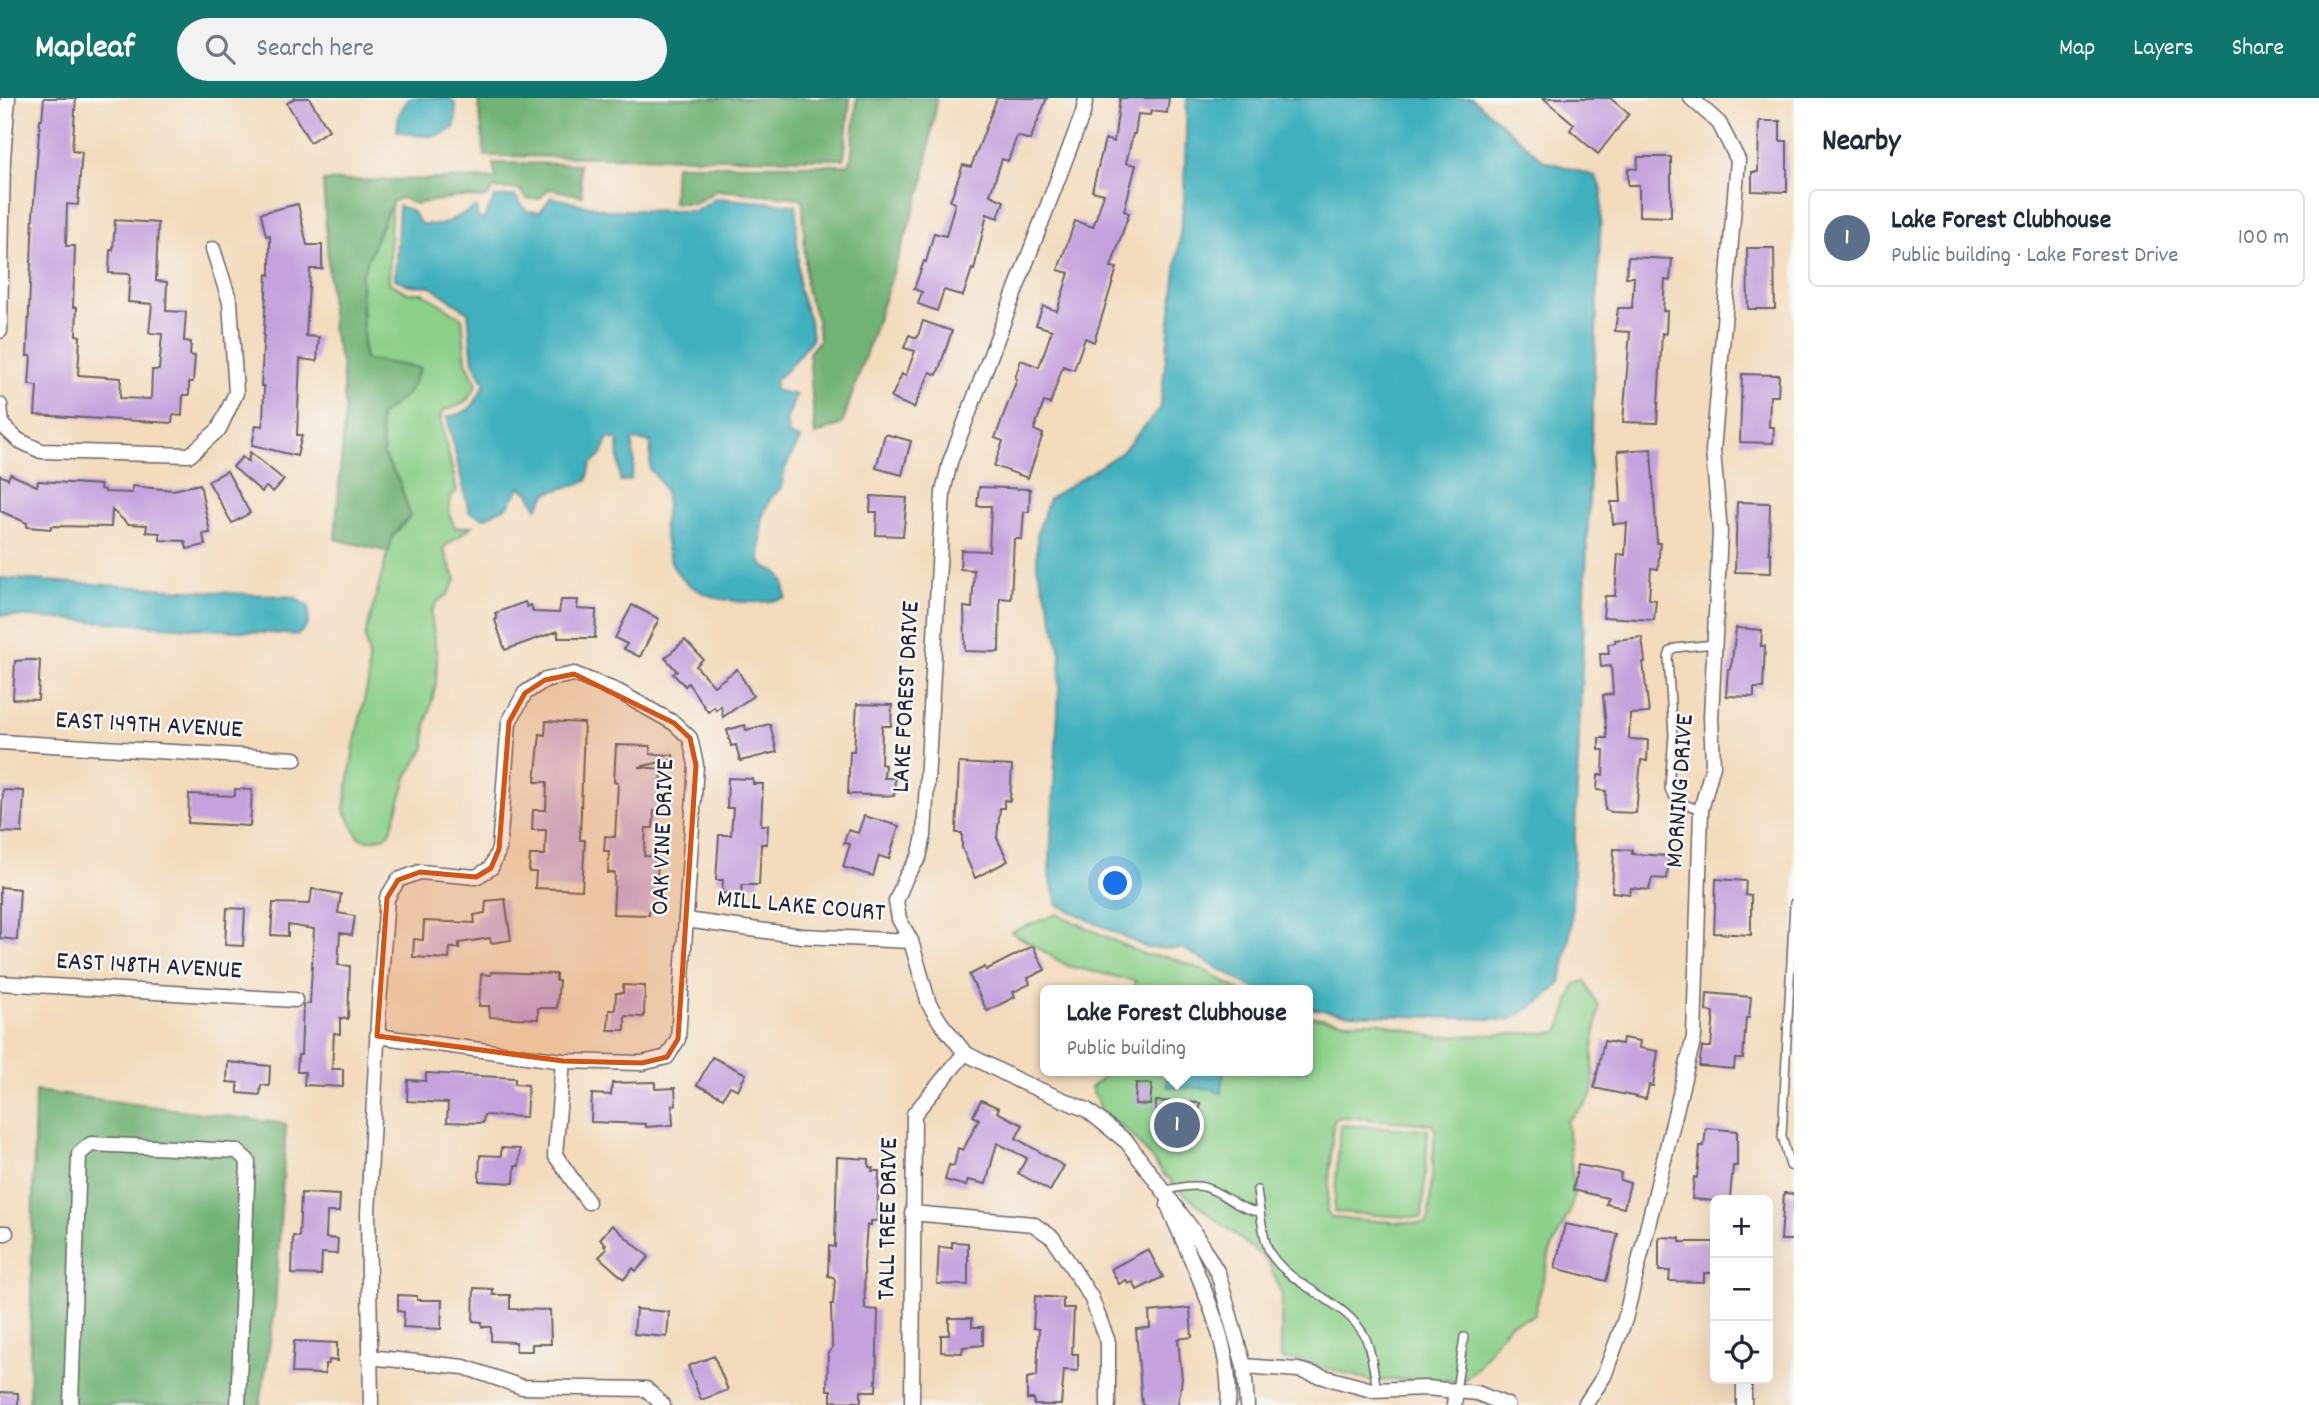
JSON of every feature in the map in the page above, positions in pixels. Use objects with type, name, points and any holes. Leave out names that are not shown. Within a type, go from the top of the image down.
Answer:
[{"type":"street","points":[[0,331],[2,158],[8,98]]},
{"type":"street","name":"LAKE FOREST DRIVE","points":[[1086,98],[1083,113],[950,462],[943,492],[924,836],[919,857],[906,877],[896,901],[899,919],[911,941],[929,1004],[965,1053],[1018,1081],[1087,1110],[1127,1142],[1192,1229],[1218,1273],[1244,1366],[1247,1405]]},
{"type":"street","name":"MORNING DRIVE","points":[[1585,1405],[1604,1376],[1625,1319],[1694,1037],[1701,810],[1713,765],[1711,717],[1720,532],[1713,451],[1738,160],[1719,122],[1691,98]]},
{"type":"street","points":[[0,405],[2,425],[18,440],[41,452],[190,455],[219,429],[236,393],[230,302],[213,249]]},
{"type":"street","name":"OAK VINE DRIVE","points":[[371,1405],[368,1214],[377,1036],[387,898],[398,880],[420,872],[476,877],[491,868],[499,849],[509,722],[525,693],[545,680],[574,674],[630,698],[674,723],[690,738],[696,765],[678,1039],[667,1057],[642,1063],[563,1061],[377,1036]]},
{"type":"street","name":"EAST 149TH AVENUE","points":[[0,742],[295,759]]},
{"type":"street","name":"MILL LAKE COURT","points":[[686,920],[802,936],[911,941]]},
{"type":"street","name":"EAST 148TH AVENUE","points":[[0,984],[295,1000]]},
{"type":"street","name":"TALL TREE DRIVE","points":[[912,1405],[914,1114],[965,1053]]},
{"type":"street","points":[[563,1061],[555,1155],[588,1202]]},
{"type":"street","points":[[71,1405],[79,1154],[91,1144],[237,1151],[248,1161],[238,1405]]},
{"type":"street","name":"LAKE FOREST DRIVE","points":[[1164,1189],[1203,1286],[1229,1370],[1228,1405]]},
{"type":"street","points":[[912,1213],[1033,1224],[1053,1238],[1091,1297],[1108,1342],[1108,1405]]},
{"type":"street","points":[[369,1357],[464,1367],[522,1387],[646,1389],[663,1405]]},
{"type":"street","points":[[1244,1366],[1298,1370],[1377,1390],[1426,1388],[1455,1398],[1477,1393],[1507,1405]]},
{"type":"street","points":[[1744,1384],[1744,1405]]},
{"type":"lane","points":[[1701,810],[1677,801],[1669,788],[1673,735],[1668,658],[1670,651],[1675,649],[1714,644]]},
{"type":"lane","points":[[1794,903],[1782,1136],[1790,1166],[1794,1167]]},
{"type":"lane","points":[[1164,1189],[1200,1186],[1213,1190],[1236,1206],[1251,1212],[1260,1212]]},
{"type":"lane","points":[[1257,1190],[1269,1252],[1290,1273],[1321,1297],[1347,1312],[1365,1335],[1377,1390]]},
{"type":"lane","points":[[1455,1398],[1464,1337]]},
{"type":"highlighted area","points":[[574,674],[674,723],[690,738],[696,765],[678,1039],[667,1057],[642,1063],[563,1061],[377,1036],[387,898],[398,880],[420,872],[476,877],[491,868],[499,849],[509,722],[525,693],[545,680]]},
{"type":"green space","points":[[478,98],[850,98],[844,159],[485,156]]},
{"type":"green space","points":[[857,98],[937,98],[923,184],[842,424],[815,435],[809,353],[819,338],[817,320],[806,289],[801,198],[718,190],[695,203],[673,203],[675,165],[848,165],[851,160]]},
{"type":"green space","points":[[493,163],[579,164],[582,196],[552,189],[547,190],[540,199],[527,199],[519,189],[493,189],[487,198],[457,197],[416,204],[401,198],[393,201],[361,276],[364,359],[420,368],[410,391],[379,417],[384,456],[400,483],[410,516],[392,537],[389,552],[335,539],[345,410],[342,366],[332,329],[323,181],[496,178]]},
{"type":"green space","points":[[391,208],[389,283],[408,293],[423,293],[462,318],[466,362],[477,384],[465,402],[444,410],[440,417],[457,491],[451,496],[449,514],[455,528],[472,526],[443,548],[456,580],[431,613],[437,660],[436,684],[426,724],[425,748],[408,775],[390,833],[367,840],[359,838],[344,809],[368,683],[369,657],[365,637],[392,537],[410,515],[400,483],[384,456],[379,417],[410,391],[420,368],[364,360],[361,276],[388,209]]},
{"type":"green space","points":[[1057,914],[1145,955],[1168,957],[1204,970],[1230,985],[1134,985],[1136,981],[1068,966],[1011,932]]},
{"type":"green space","points":[[1585,981],[1599,1007],[1593,1049],[1593,1093],[1584,1106],[1567,1121],[1574,1194],[1570,1211],[1550,1252],[1534,1316],[1511,1323],[1478,1367],[1462,1382],[1426,1378],[1373,1381],[1300,1361],[1281,1359],[1282,1295],[1268,1261],[1172,1184],[1171,1179],[1166,1177],[1133,1136],[1102,1111],[1091,1088],[1104,1076],[1313,1076],[1313,1017],[1347,1022],[1378,1022],[1435,1037],[1559,1032],[1575,984]],"holes":[[[1336,1118],[1433,1124],[1435,1131],[1429,1218],[1426,1224],[1330,1218],[1327,1211],[1333,1124]]]},
{"type":"green space","points":[[35,1091],[286,1124],[275,1309],[260,1405],[29,1405]]},
{"type":"green space","points":[[1340,1125],[1428,1130],[1422,1218],[1334,1212]]},
{"type":"water","points":[[409,98],[450,98],[456,105],[455,127],[434,136],[397,131],[399,114]]},
{"type":"water","points":[[1187,98],[1472,98],[1543,160],[1595,176],[1602,189],[1571,929],[1561,982],[1542,1001],[1510,1020],[1347,1014],[1313,1009],[1313,985],[1248,985],[1183,949],[1147,948],[1058,905],[1049,877],[1061,654],[1037,567],[1037,534],[1049,499],[1122,452],[1160,409],[1184,200]]},
{"type":"water","points":[[515,196],[527,211],[540,212],[551,197],[607,210],[696,211],[717,198],[796,205],[799,291],[810,321],[812,339],[776,379],[774,390],[796,395],[786,422],[789,435],[800,439],[785,468],[781,488],[770,499],[762,517],[760,561],[766,568],[778,572],[784,583],[786,598],[756,602],[726,600],[698,590],[676,571],[669,557],[665,534],[665,492],[650,469],[651,442],[632,440],[634,465],[630,480],[620,481],[618,440],[608,438],[602,455],[591,464],[587,481],[547,493],[537,508],[529,493],[520,487],[508,506],[484,518],[469,512],[447,417],[471,407],[485,383],[473,362],[468,312],[430,286],[409,285],[395,279],[399,206],[411,210],[421,224],[441,225],[477,207],[477,216],[483,220],[495,197]]},
{"type":"water","points":[[0,578],[294,597],[309,607],[308,625],[298,635],[0,615]]},
{"type":"water","points":[[1167,1076],[1223,1076],[1222,1093],[1216,1092],[1215,1089],[1167,1087]]},
{"type":"building","points":[[44,98],[76,98],[72,151],[82,152],[78,205],[67,204],[66,246],[75,246],[73,307],[77,307],[76,335],[80,336],[78,375],[121,378],[120,398],[151,399],[152,370],[159,370],[162,334],[149,333],[152,304],[128,302],[130,274],[109,273],[115,220],[158,223],[156,281],[167,282],[166,311],[186,312],[184,341],[191,342],[190,355],[195,356],[193,382],[189,382],[189,395],[183,395],[182,416],[173,415],[172,423],[35,415],[37,386],[29,385],[31,356],[27,356],[33,215]]},
{"type":"building","points":[[295,98],[309,98],[329,130],[310,142],[287,103]]},
{"type":"building","points":[[997,98],[1047,98],[1030,140],[1017,136],[1008,161],[1002,159],[990,195],[1004,201],[998,218],[987,214],[974,270],[972,269],[963,296],[944,290],[937,311],[918,304],[922,292],[914,289],[924,261],[926,262],[934,233],[946,236],[955,203],[950,201],[963,165],[971,167]]},
{"type":"building","points":[[1120,98],[1169,98],[1167,113],[1151,111],[1150,115],[1138,114],[1126,163],[1136,165],[1124,211],[1129,213],[1111,267],[1117,268],[1094,342],[1085,338],[1074,370],[1063,366],[1050,404],[1044,402],[1034,430],[1043,434],[1028,478],[994,466],[1003,441],[995,438],[1017,379],[1015,378],[1021,360],[1039,367],[1052,330],[1036,325],[1043,306],[1057,311],[1069,273],[1058,270],[1075,221],[1093,227],[1104,194],[1092,191],[1105,139],[1114,142]]},
{"type":"building","points":[[1543,98],[1610,98],[1629,114],[1598,154],[1570,130],[1574,124]]},
{"type":"building","points":[[1759,121],[1780,121],[1780,141],[1787,141],[1787,192],[1752,191],[1752,172],[1758,172]]},
{"type":"building","points":[[1638,157],[1671,157],[1671,217],[1639,216],[1639,185],[1628,185],[1628,168],[1637,169]]},
{"type":"building","points":[[298,204],[307,245],[322,245],[322,269],[310,269],[306,336],[319,337],[317,361],[300,359],[297,435],[302,435],[297,456],[252,445],[256,425],[263,426],[264,386],[261,386],[267,274],[270,275],[270,235],[266,236],[261,213]]},
{"type":"building","points":[[1747,248],[1774,248],[1775,309],[1748,309]]},
{"type":"building","points":[[1628,257],[1672,259],[1670,281],[1665,280],[1663,311],[1667,311],[1666,334],[1662,333],[1657,423],[1623,422],[1630,332],[1615,331],[1618,308],[1632,308],[1634,277],[1626,277]]},
{"type":"building","points":[[923,321],[952,331],[937,375],[930,372],[914,408],[891,398],[902,374],[906,375],[915,351],[904,348],[909,335],[917,338]]},
{"type":"building","points":[[1742,374],[1779,375],[1778,396],[1770,396],[1769,427],[1774,427],[1773,443],[1740,442]]},
{"type":"building","points":[[885,434],[911,441],[902,475],[876,468]]},
{"type":"building","points":[[1651,449],[1657,543],[1660,543],[1658,569],[1651,568],[1649,599],[1656,600],[1654,620],[1603,617],[1605,596],[1615,596],[1618,554],[1625,555],[1627,523],[1613,524],[1611,502],[1621,502],[1618,451]]},
{"type":"building","points":[[250,452],[284,480],[273,492],[266,487],[262,492],[233,467],[242,457],[248,462]]},
{"type":"building","points":[[227,471],[250,513],[232,523],[208,481]]},
{"type":"building","points":[[10,474],[37,486],[38,481],[101,485],[100,489],[105,492],[132,493],[132,486],[173,490],[200,484],[210,533],[203,534],[205,545],[187,549],[185,541],[160,540],[160,533],[146,532],[147,525],[128,524],[112,510],[111,527],[27,527],[27,523],[0,511],[0,475],[8,479]]},
{"type":"building","points":[[979,487],[1030,489],[1029,512],[1024,512],[1022,539],[1014,539],[1011,599],[1000,598],[999,652],[965,651],[964,607],[972,608],[974,570],[960,569],[961,550],[989,551],[991,506],[977,506]]},
{"type":"building","points":[[871,496],[907,498],[903,536],[876,535],[877,512],[870,512]]},
{"type":"building","points":[[1737,502],[1770,503],[1771,573],[1735,572]]},
{"type":"building","points":[[561,600],[578,600],[577,609],[596,610],[595,638],[558,638],[558,631],[505,650],[495,613],[525,602],[527,607],[531,605],[533,612],[559,613]]},
{"type":"building","points":[[632,605],[659,619],[640,657],[624,649],[627,644],[615,638]]},
{"type":"building","points":[[1736,628],[1762,630],[1761,646],[1765,646],[1763,688],[1754,688],[1754,697],[1726,696]]},
{"type":"building","points":[[1642,637],[1649,713],[1630,714],[1629,739],[1648,740],[1647,761],[1641,760],[1636,813],[1612,812],[1605,810],[1606,791],[1597,790],[1598,775],[1603,775],[1604,750],[1599,750],[1599,738],[1607,738],[1603,695],[1613,694],[1611,666],[1601,667],[1600,654],[1609,654],[1608,644],[1615,643],[1615,640]]},
{"type":"building","points":[[685,640],[703,659],[696,666],[714,686],[737,669],[753,696],[723,717],[721,706],[708,712],[688,683],[685,686],[673,674],[677,671],[665,658]]},
{"type":"building","points":[[40,660],[38,700],[13,699],[15,661]]},
{"type":"building","points":[[857,704],[892,705],[891,726],[882,726],[881,764],[885,765],[884,778],[895,778],[894,796],[848,794],[850,751],[854,751]]},
{"type":"building","points":[[546,721],[584,723],[580,840],[585,840],[582,890],[535,888],[536,872],[529,872],[530,855],[545,855],[546,830],[532,830],[533,810],[546,810],[547,782],[535,782],[540,734],[545,735]]},
{"type":"building","points":[[770,724],[777,752],[740,761],[736,745],[731,746],[727,730],[745,725],[746,730]]},
{"type":"building","points":[[616,745],[650,746],[650,754],[673,755],[674,759],[639,767],[662,769],[661,812],[654,811],[653,828],[646,828],[644,856],[658,857],[656,902],[650,901],[649,915],[613,914],[615,873],[608,873],[609,851],[604,851],[605,836],[615,837],[618,782],[614,782]]},
{"type":"building","points":[[959,763],[1012,766],[1010,801],[1004,800],[1004,808],[1000,808],[997,838],[1008,861],[975,878],[962,848],[962,833],[956,833]]},
{"type":"building","points":[[728,778],[753,779],[753,784],[763,784],[761,825],[768,825],[767,844],[761,844],[759,885],[742,885],[741,894],[722,893],[723,880],[716,880],[719,835],[731,835],[733,808],[727,808]]},
{"type":"building","points":[[235,789],[252,790],[250,826],[188,823],[189,794],[235,796]]},
{"type":"building","points":[[3,790],[24,791],[22,833],[1,832]]},
{"type":"building","points":[[864,816],[899,826],[889,859],[879,856],[873,876],[843,867],[850,844],[844,843],[848,830],[858,833]]},
{"type":"building","points":[[1614,849],[1632,850],[1632,854],[1669,856],[1667,879],[1652,878],[1649,890],[1631,888],[1630,894],[1612,892]]},
{"type":"building","points":[[1716,879],[1746,881],[1745,895],[1751,896],[1751,935],[1714,933]]},
{"type":"building","points":[[0,887],[20,889],[17,940],[0,938]]},
{"type":"building","points":[[312,889],[341,894],[338,913],[355,916],[352,935],[340,933],[338,965],[350,966],[348,1019],[340,1018],[340,1034],[334,1033],[332,1069],[343,1069],[343,1087],[304,1085],[305,1072],[297,1072],[298,1055],[301,1055],[303,1005],[310,1003],[314,929],[288,925],[288,936],[271,935],[273,903],[310,904]]},
{"type":"building","points":[[505,899],[511,940],[491,943],[490,938],[459,943],[459,948],[450,948],[449,959],[413,957],[414,939],[423,940],[424,921],[475,923],[474,915],[485,913],[486,901]]},
{"type":"building","points":[[227,908],[245,909],[243,946],[225,945]]},
{"type":"building","points":[[1033,946],[1045,970],[1028,978],[1030,984],[1013,992],[1015,997],[987,1011],[969,975],[985,967],[986,970]]},
{"type":"building","points":[[491,972],[556,974],[556,981],[559,981],[557,1008],[538,1008],[538,1019],[490,1017],[489,1006],[479,1006],[481,974],[491,975]]},
{"type":"building","points":[[623,985],[645,986],[644,1017],[625,1016],[625,1030],[608,1030],[609,1010],[615,1010],[616,993],[623,993]]},
{"type":"building","points":[[1707,993],[1751,997],[1749,1018],[1746,1018],[1743,1059],[1735,1059],[1734,1069],[1699,1066],[1702,1047],[1711,1047],[1714,1012],[1706,1011]]},
{"type":"building","points":[[1623,1038],[1640,1041],[1639,1048],[1658,1051],[1653,1086],[1649,1085],[1646,1099],[1594,1088],[1604,1041],[1622,1044]]},
{"type":"building","points":[[712,1057],[746,1074],[738,1090],[730,1086],[723,1098],[697,1085]]},
{"type":"building","points":[[228,1062],[270,1066],[269,1086],[261,1085],[260,1095],[238,1093],[238,1083],[227,1082]]},
{"type":"building","points":[[426,1073],[515,1078],[515,1084],[528,1085],[526,1117],[484,1115],[483,1123],[447,1122],[448,1103],[407,1101],[408,1080],[426,1081]]},
{"type":"building","points":[[655,1082],[655,1089],[675,1088],[673,1125],[646,1127],[646,1124],[591,1122],[592,1094],[611,1095],[612,1083]]},
{"type":"building","points":[[1136,1083],[1152,1084],[1150,1105],[1135,1104]]},
{"type":"building","points":[[981,1100],[999,1108],[997,1112],[1023,1125],[1016,1138],[1064,1166],[1050,1191],[1018,1173],[1027,1158],[997,1143],[986,1184],[968,1180],[966,1186],[945,1180],[949,1165],[954,1166],[958,1148],[963,1150],[979,1119],[973,1116]]},
{"type":"building","points":[[1156,1101],[1200,1103],[1198,1136],[1154,1134]]},
{"type":"building","points":[[1706,1128],[1737,1131],[1737,1166],[1733,1166],[1730,1195],[1710,1195],[1710,1201],[1692,1199],[1700,1146],[1704,1146]]},
{"type":"building","points":[[501,1148],[520,1149],[514,1183],[479,1181],[480,1155],[501,1156]]},
{"type":"building","points":[[837,1157],[869,1159],[872,1171],[879,1171],[877,1221],[871,1221],[871,1225],[867,1225],[864,1264],[865,1309],[878,1310],[876,1391],[861,1391],[861,1402],[831,1401],[831,1390],[827,1390],[828,1353],[832,1348],[831,1304],[835,1280],[828,1276],[829,1246],[835,1247]]},
{"type":"building","points":[[1578,1165],[1621,1173],[1620,1180],[1630,1183],[1624,1208],[1606,1204],[1608,1198],[1573,1190]]},
{"type":"building","points":[[301,1193],[340,1195],[339,1212],[327,1212],[326,1238],[338,1239],[337,1254],[322,1253],[321,1275],[292,1274],[293,1236],[299,1237]]},
{"type":"building","points":[[1784,1193],[1794,1194],[1794,1240],[1781,1240]]},
{"type":"building","points":[[1565,1224],[1618,1234],[1606,1281],[1555,1268]]},
{"type":"building","points":[[612,1225],[649,1257],[636,1271],[633,1268],[624,1279],[599,1257],[607,1249],[600,1239]]},
{"type":"building","points":[[1659,1237],[1680,1238],[1680,1242],[1710,1242],[1710,1273],[1704,1273],[1704,1282],[1669,1281],[1670,1271],[1659,1271]]},
{"type":"building","points":[[952,1242],[968,1243],[968,1285],[937,1284],[939,1247],[952,1248]]},
{"type":"building","points":[[1148,1249],[1163,1277],[1137,1290],[1133,1282],[1128,1284],[1126,1280],[1119,1284],[1111,1269]]},
{"type":"building","points":[[474,1288],[493,1289],[493,1295],[510,1295],[510,1309],[550,1310],[551,1344],[532,1344],[532,1351],[516,1351],[516,1342],[491,1341],[491,1327],[482,1327],[482,1322],[473,1321]]},
{"type":"building","points":[[398,1295],[417,1296],[417,1300],[442,1300],[441,1329],[403,1327],[404,1312],[398,1311]]},
{"type":"building","points":[[1035,1296],[1063,1298],[1063,1308],[1074,1308],[1072,1354],[1078,1354],[1078,1371],[1064,1370],[1061,1405],[1034,1405],[1034,1399],[1027,1399],[1027,1378],[1037,1376],[1039,1329],[1033,1328]]},
{"type":"building","points":[[1190,1308],[1192,1337],[1178,1339],[1182,1379],[1178,1405],[1142,1405],[1136,1329],[1150,1328],[1149,1312]]},
{"type":"building","points":[[636,1309],[669,1312],[667,1337],[634,1334]]},
{"type":"building","points":[[949,1318],[972,1318],[972,1327],[983,1327],[983,1345],[963,1347],[962,1353],[941,1352],[941,1335],[949,1335]]},
{"type":"building","points":[[294,1341],[337,1343],[337,1361],[329,1360],[329,1364],[325,1364],[325,1374],[292,1373]]},
{"type":"building","points":[[714,1356],[728,1390],[701,1400],[688,1366]]},
{"type":"building","points":[[0,1392],[18,1393],[18,1405],[0,1405]]},
{"type":"place","name":"Lake Forest Clubhouse","points":[[1177,1125]]}]
